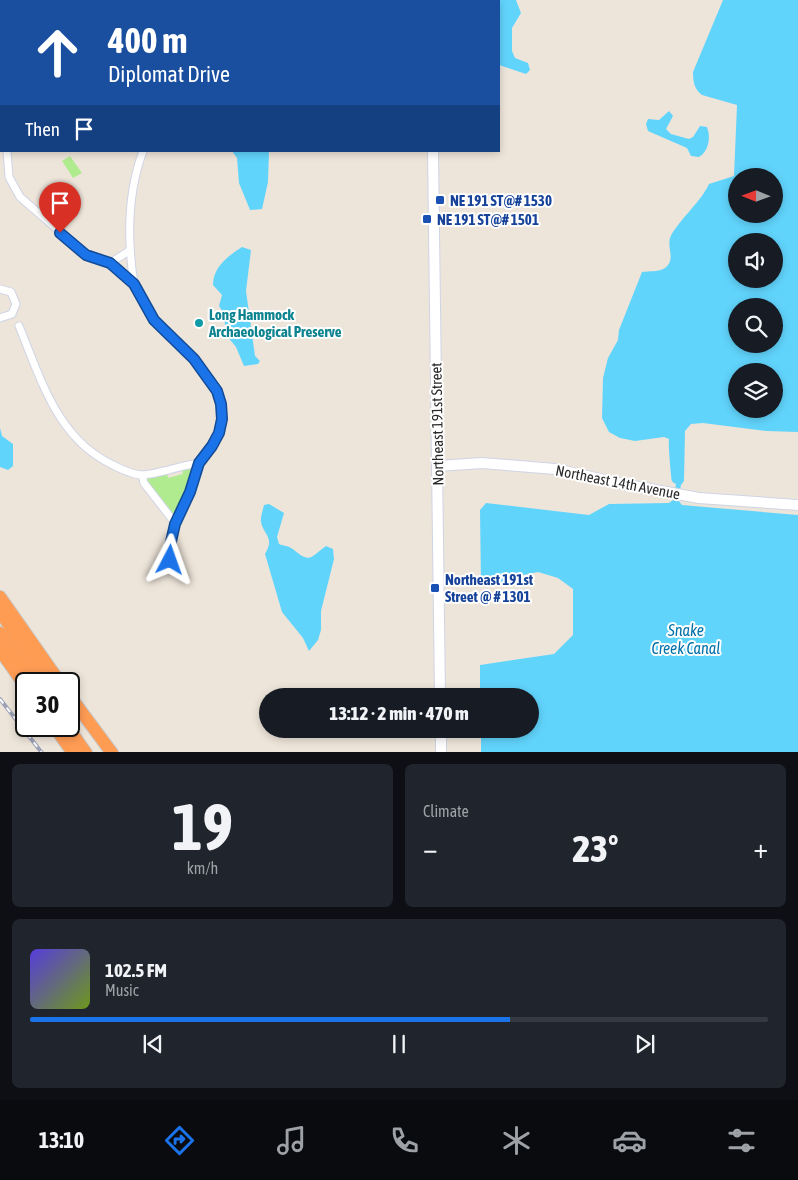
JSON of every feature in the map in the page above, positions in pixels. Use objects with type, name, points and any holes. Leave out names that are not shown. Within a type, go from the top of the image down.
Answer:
[{"type":"highway","points":[[0,597],[53,672]]},
{"type":"highway","points":[[0,612],[42,672]]},
{"type":"highway","points":[[0,634],[27,672]]},
{"type":"highway","points":[[0,650],[15,672]]},
{"type":"highway","points":[[80,710],[112,752]]},
{"type":"highway","points":[[80,724],[101,752]]},
{"type":"highway","points":[[62,737],[73,752]]},
{"type":"highway","points":[[75,737],[86,752]]},
{"type":"street","points":[[7,152],[9,177],[20,197],[86,255],[110,263],[134,284],[154,320],[194,359],[217,391],[221,411],[219,433],[199,463],[190,492],[175,524],[170,546],[170,560]]},
{"type":"street","points":[[134,284],[129,251],[132,187],[143,152]]},
{"type":"street","name":"Northeast 191st Street","points":[[433,152],[440,688]]},
{"type":"street","points":[[110,263],[129,251]]},
{"type":"street","points":[[0,289],[11,292],[16,304],[12,314],[0,318]]},
{"type":"street","points":[[20,326],[51,403],[60,420],[85,447],[104,461],[124,470],[142,475],[181,465],[199,463]]},
{"type":"street","name":"Northeast 14th Avenue","points":[[438,466],[482,463],[555,469],[685,495],[798,506]]},
{"type":"street","points":[[142,475],[144,483],[175,524]]},
{"type":"street","points":[[440,738],[441,752]]},
{"type":"green space","points":[[70,156],[82,173],[73,178],[62,161]]},
{"type":"green space","points":[[191,466],[194,469],[185,497],[176,513],[171,513],[147,481],[147,478],[167,474],[168,478],[183,474],[182,470]]},
{"type":"water","points":[[500,0],[516,0],[521,13],[512,28],[512,51],[515,58],[528,63],[530,70],[526,74],[500,65]]},
{"type":"water","name":"Snake Creek Canal","points":[[723,0],[798,0],[798,432],[767,431],[703,423],[691,424],[685,431],[684,481],[681,485],[678,500],[682,505],[798,515],[798,752],[481,752],[481,738],[539,738],[539,688],[480,688],[480,665],[554,654],[573,635],[573,589],[558,578],[538,572],[519,576],[510,583],[481,585],[480,510],[486,503],[589,515],[609,504],[669,503],[673,500],[676,484],[672,482],[669,439],[664,437],[635,441],[620,438],[609,432],[602,418],[603,378],[608,358],[618,340],[619,330],[642,272],[660,270],[668,265],[671,258],[669,242],[673,232],[709,184],[728,178],[728,223],[783,223],[783,168],[734,168],[737,105],[702,95],[694,85],[693,72]]},
{"type":"water","points":[[669,111],[673,116],[666,129],[671,134],[689,139],[693,137],[700,126],[707,127],[709,135],[707,148],[699,157],[691,156],[687,148],[648,131],[646,124],[648,119],[659,120]]},
{"type":"water","points":[[233,152],[269,152],[268,182],[262,209],[250,210],[239,183],[237,158]]},
{"type":"water","points":[[242,247],[251,250],[246,291],[255,356],[260,361],[258,364],[244,366],[236,347],[227,336],[223,312],[219,306],[222,295],[213,285],[218,267]]},
{"type":"water","points":[[0,428],[2,436],[13,444],[13,466],[8,470],[0,467]]},
{"type":"water","points":[[269,504],[284,513],[277,537],[279,544],[291,548],[307,558],[313,556],[326,546],[333,549],[334,559],[321,611],[321,630],[318,640],[309,651],[303,638],[282,612],[265,554],[269,540],[262,527],[261,518],[264,505]]},
{"type":"railway","points":[[0,699],[41,752]]},
{"type":"place","name":"NE 191 ST@# 1530","points":[[440,200]]},
{"type":"place","name":"NE 191 ST@# 1501","points":[[427,219]]},
{"type":"place","name":"Long Hammock Archaeological Preserve","points":[[199,323]]},
{"type":"place","name":"Northeast 191st Street @ # 1301","points":[[435,588]]},
{"type":"route","points":[[60,233],[86,255],[110,263],[134,284],[154,320],[194,359],[217,391],[221,404],[222,419],[219,433],[199,463],[190,492],[175,524],[170,546],[170,560]]}]
